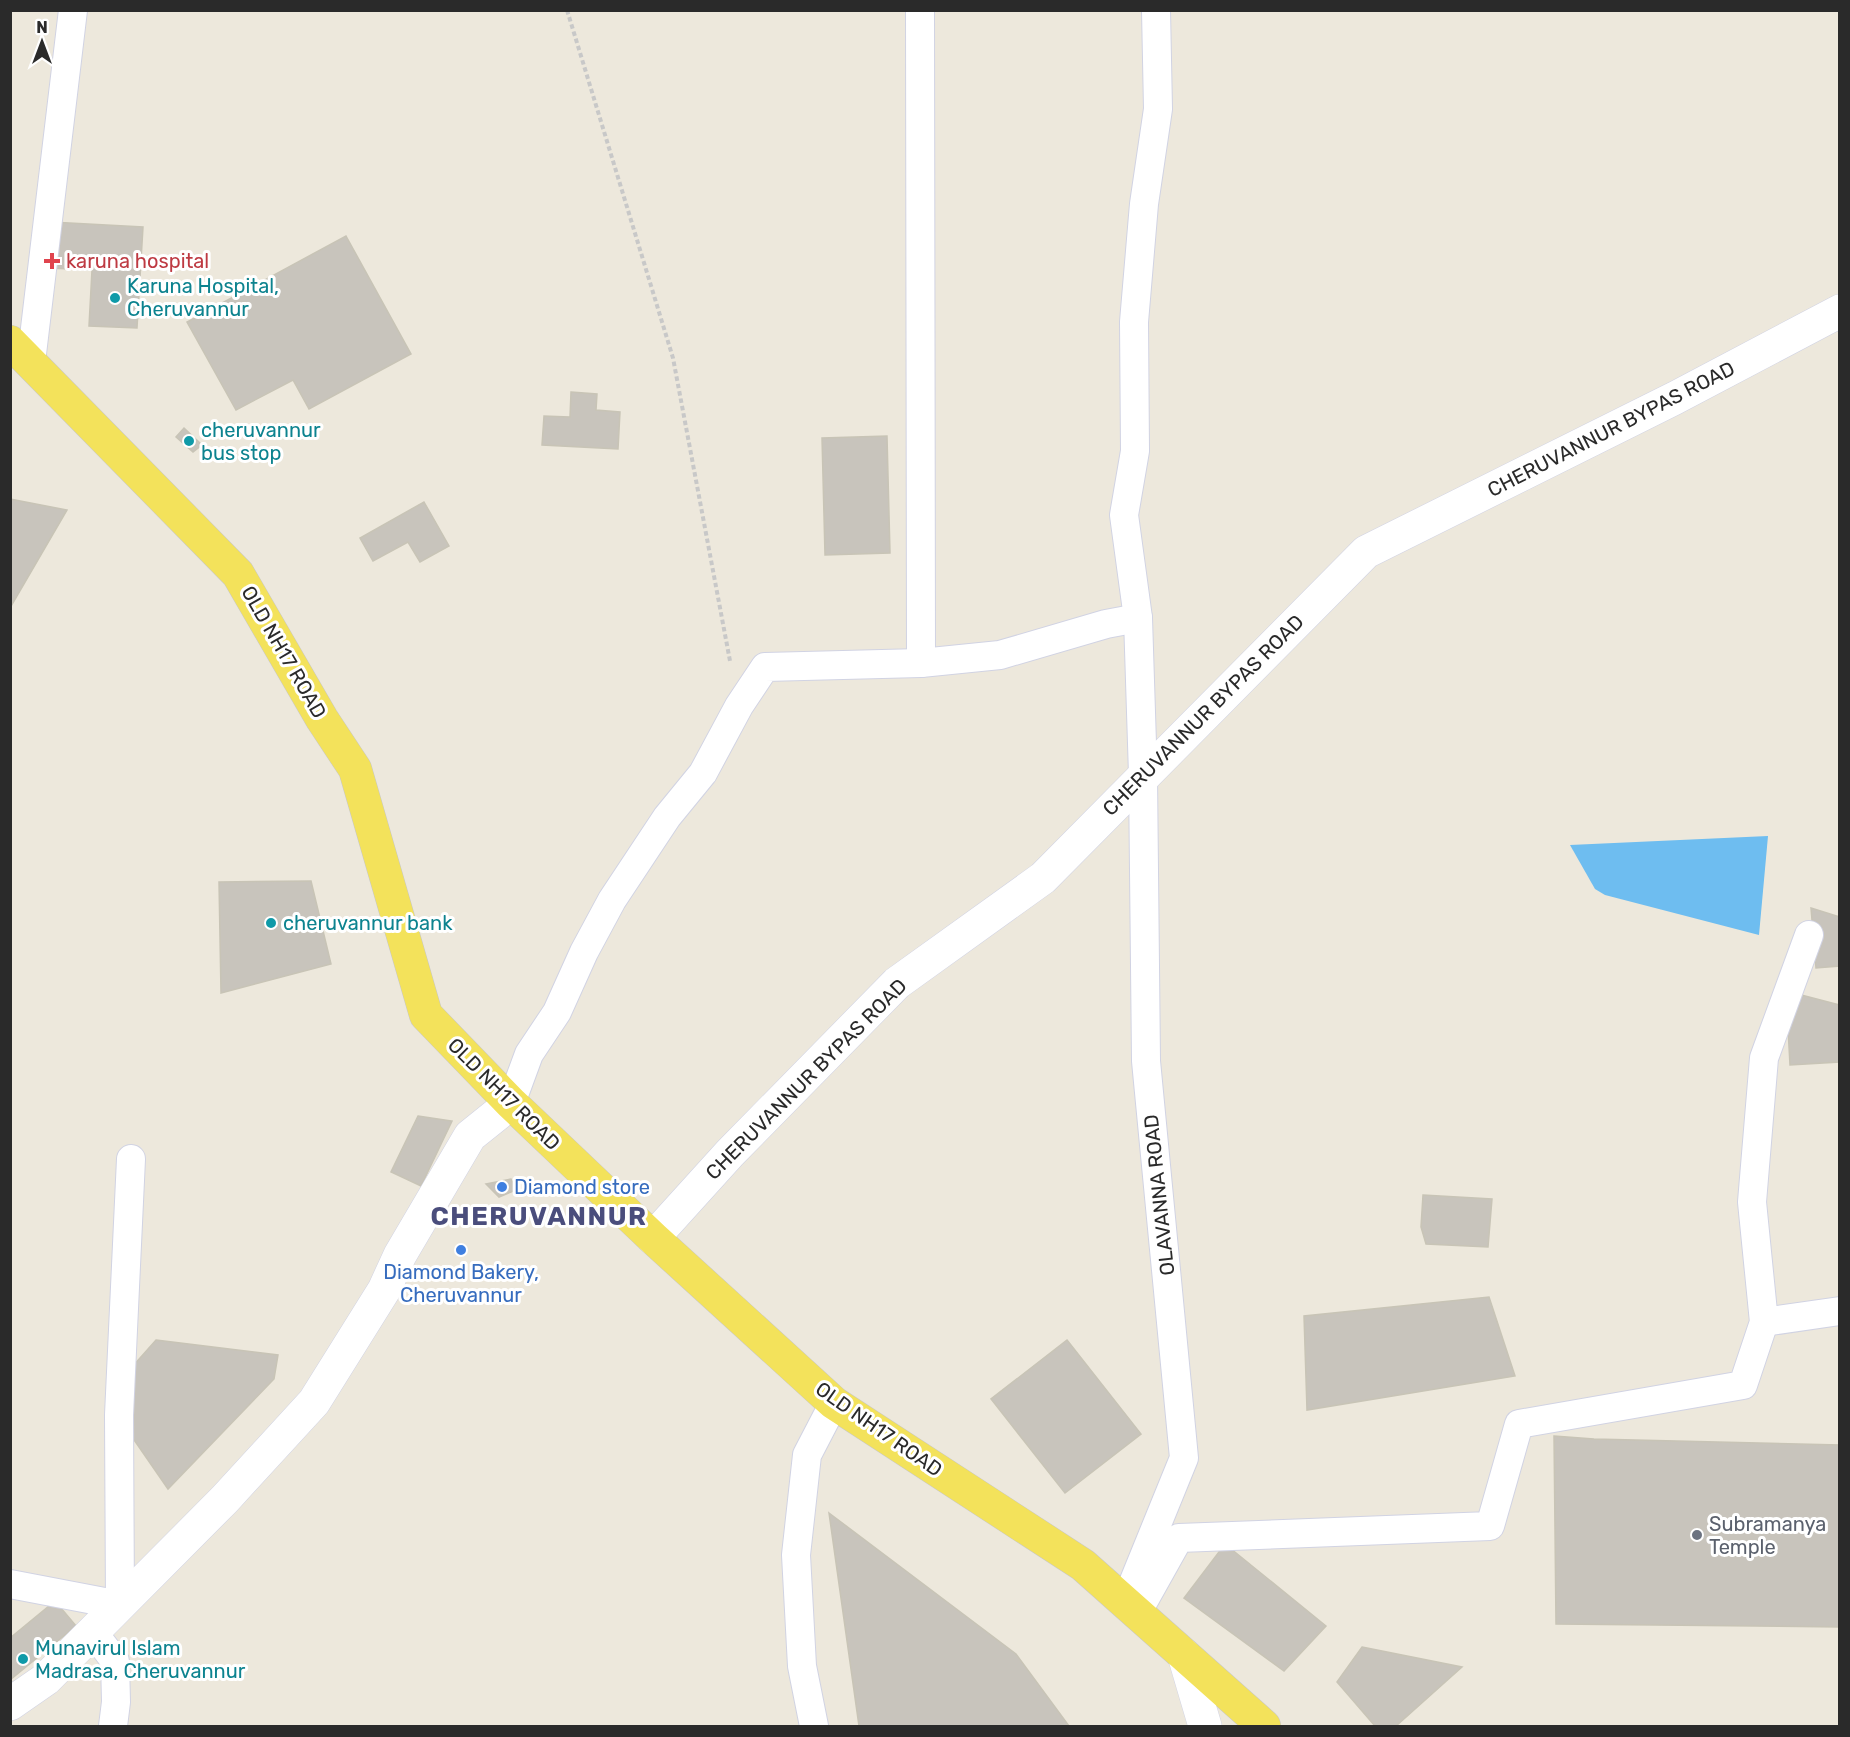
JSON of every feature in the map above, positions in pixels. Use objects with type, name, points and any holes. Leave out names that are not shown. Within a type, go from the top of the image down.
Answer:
[{"type":"main road","name":"CHERUVANNUR BYPAS ROAD","points":[[653,1238],[730,1154],[897,983],[1043,878],[1366,552],[1675,398],[1839,311]]},
{"type":"main road","name":"OLD NH17 ROAD","points":[[21,352],[238,574],[322,719],[355,769],[426,1015],[511,1103],[653,1238],[834,1403],[1083,1565],[1264,1726]]},
{"type":"main road","points":[[10,1704],[46,1679],[225,1499],[314,1402],[384,1290],[400,1256],[470,1136],[511,1103]]},
{"type":"main road","points":[[1184,1655],[1206,1726]]},
{"type":"street","points":[[21,352],[73,10]]},
{"type":"street","points":[[920,10],[921,663]]},
{"type":"street","name":"OLAVANNA ROAD","points":[[1131,1608],[1184,1458],[1146,1061],[1143,775],[1138,618],[1124,515],[1135,451],[1134,322],[1136,298],[1144,204],[1158,109],[1156,10]]},
{"type":"street","points":[[511,1103],[529,1054],[557,1012],[584,952],[612,900],[667,817],[703,772],[739,706],[765,667],[921,663],[1000,655],[1106,624],[1138,618]]},
{"type":"street","points":[[1131,1608],[1179,1538],[1490,1526],[1519,1424],[1743,1385],[1764,1323],[1752,1202],[1764,1058],[1809,935]]},
{"type":"street","points":[[10,1584],[120,1605],[119,1415],[131,1159]]},
{"type":"street","points":[[1764,1323],[1839,1311]]},
{"type":"street","points":[[814,1726],[801,1666],[796,1555],[807,1455],[834,1403]]},
{"type":"street","points":[[93,1632],[115,1661],[116,1702],[113,1726]]},
{"type":"path","points":[[567,10],[673,358],[739,706]]},
{"type":"water","points":[[1768,836],[1759,935],[1605,895],[1595,889],[1570,845]]},
{"type":"building","name":"Karuna Hospital, Cheruvannur","points":[[51,222],[143,227],[137,328],[89,326],[92,270],[49,268]]},
{"type":"building","points":[[346,236],[411,354],[309,409],[293,380],[236,410],[187,322]]},
{"type":"building","points":[[571,392],[597,394],[596,410],[620,412],[618,449],[542,445],[544,416],[570,417]]},
{"type":"building","name":"cheruvannur bus stop","points":[[184,428],[202,445],[193,452],[176,437]]},
{"type":"building","points":[[887,436],[890,553],[825,555],[822,438]]},
{"type":"building","points":[[10,499],[67,510],[10,608]]},
{"type":"building","points":[[424,502],[449,546],[420,562],[408,542],[373,561],[360,538]]},
{"type":"building","name":"cheruvannur bank","points":[[311,881],[331,964],[221,993],[219,882]]},
{"type":"building","points":[[1811,908],[1840,917],[1840,966],[1816,968]]},
{"type":"building","points":[[1786,991],[1840,1005],[1840,1062],[1790,1065]]},
{"type":"building","points":[[418,1116],[452,1121],[421,1186],[391,1172]]},
{"type":"building","name":"Diamond store","points":[[511,1179],[516,1190],[499,1197],[486,1184]]},
{"type":"building","points":[[1423,1195],[1492,1199],[1488,1247],[1426,1244],[1421,1227]]},
{"type":"building","points":[[1489,1297],[1515,1376],[1307,1410],[1304,1316]]},
{"type":"building","points":[[156,1340],[278,1355],[274,1379],[168,1489],[130,1434],[132,1367]]},
{"type":"building","points":[[1067,1340],[1141,1434],[1065,1493],[991,1399]]},
{"type":"building","name":"Subramanya Temple","points":[[1554,1436],[1840,1445],[1840,1627],[1556,1624]]},
{"type":"building","points":[[829,1513],[1016,1654],[1069,1726],[859,1726]]},
{"type":"building","points":[[1225,1544],[1326,1626],[1284,1671],[1184,1598]]},
{"type":"building","name":"Munavirul Islam Madrasa, Cheruvannur","points":[[55,1601],[76,1626],[10,1680],[10,1638]]},
{"type":"building","points":[[1362,1647],[1462,1667],[1396,1726],[1375,1726],[1337,1682]]},
{"type":"place","name":"karuna hospital","points":[[52,261]]},
{"type":"place","name":"Karuna Hospital, Cheruvannur","points":[[115,298]]},
{"type":"place","name":"cheruvannur bus stop","points":[[189,441]]},
{"type":"place","name":"cheruvannur bank","points":[[271,923]]},
{"type":"place","name":"Diamond store","points":[[502,1187]]},
{"type":"place","name":"Diamond Bakery, Cheruvannur","points":[[461,1250]]},
{"type":"place","name":"Subramanya Temple","points":[[1697,1535]]},
{"type":"place","name":"Munavirul Islam Madrasa, Cheruvannur","points":[[23,1659]]},
{"type":"district","name":"CHERUVANNUR","points":[[539,1216]]}]
